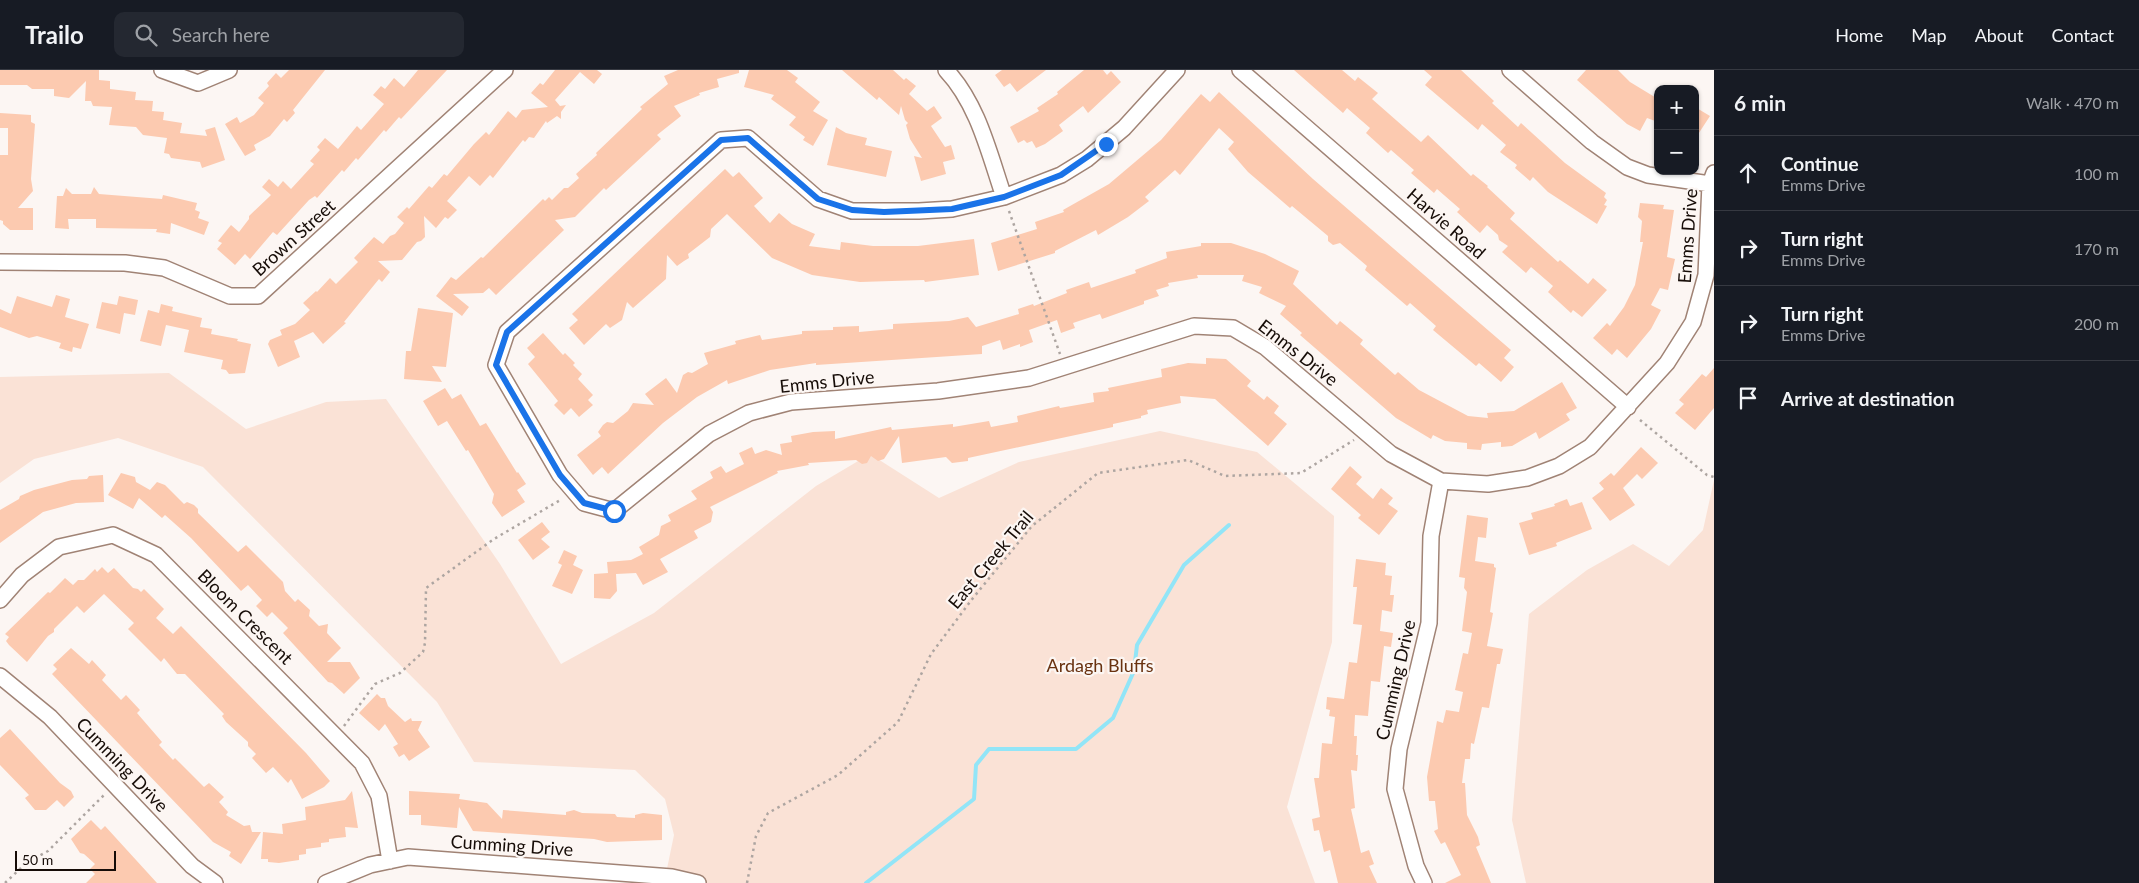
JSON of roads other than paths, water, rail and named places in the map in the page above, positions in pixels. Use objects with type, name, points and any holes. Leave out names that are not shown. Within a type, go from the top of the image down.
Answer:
[{"type":"street","points":[[162,70],[198,83],[229,70]]},
{"type":"street","name":"Brown Street","points":[[0,262],[125,263],[164,268],[230,296],[258,296],[505,70]]},
{"type":"street","points":[[946,70],[964,93],[974,113],[1006,204]]},
{"type":"street","name":"Emms Drive","points":[[1177,70],[1124,128],[1087,159],[1006,204],[919,211],[852,210],[818,199],[748,138],[721,140],[507,332],[496,365],[560,475],[584,503],[614,511],[709,434],[748,413],[791,402],[938,391],[1029,378],[1194,326],[1233,328],[1265,347],[1391,454],[1440,481],[1488,484],[1542,474],[1576,457],[1590,447],[1628,407],[1678,349],[1698,308],[1708,256],[1712,178]]},
{"type":"street","name":"Harvie Road","points":[[1240,70],[1628,407]]},
{"type":"street","points":[[1510,70],[1592,142],[1627,167],[1648,174],[1712,178]]},
{"type":"street","name":"Cumming Drive","points":[[1424,883],[1416,866],[1395,789],[1399,749],[1429,623],[1431,536],[1440,481]]},
{"type":"street","name":"Bloom Crescent","points":[[0,600],[22,575],[59,547],[113,535],[144,548],[168,565],[364,765],[376,786],[390,861]]},
{"type":"street","name":"Cumming Drive","points":[[0,676],[50,717],[192,866],[215,883]]},
{"type":"street","name":"Cumming Drive","points":[[326,883],[370,865],[408,857],[672,876],[698,883]]},
{"type":"waterway","points":[[866,883],[974,799],[976,765],[989,749],[1076,749],[1113,718],[1134,671],[1137,645],[1184,565],[1229,525]]},
{"type":"park label","name":"Ardagh Bluffs","points":[[1100,666]]}]
